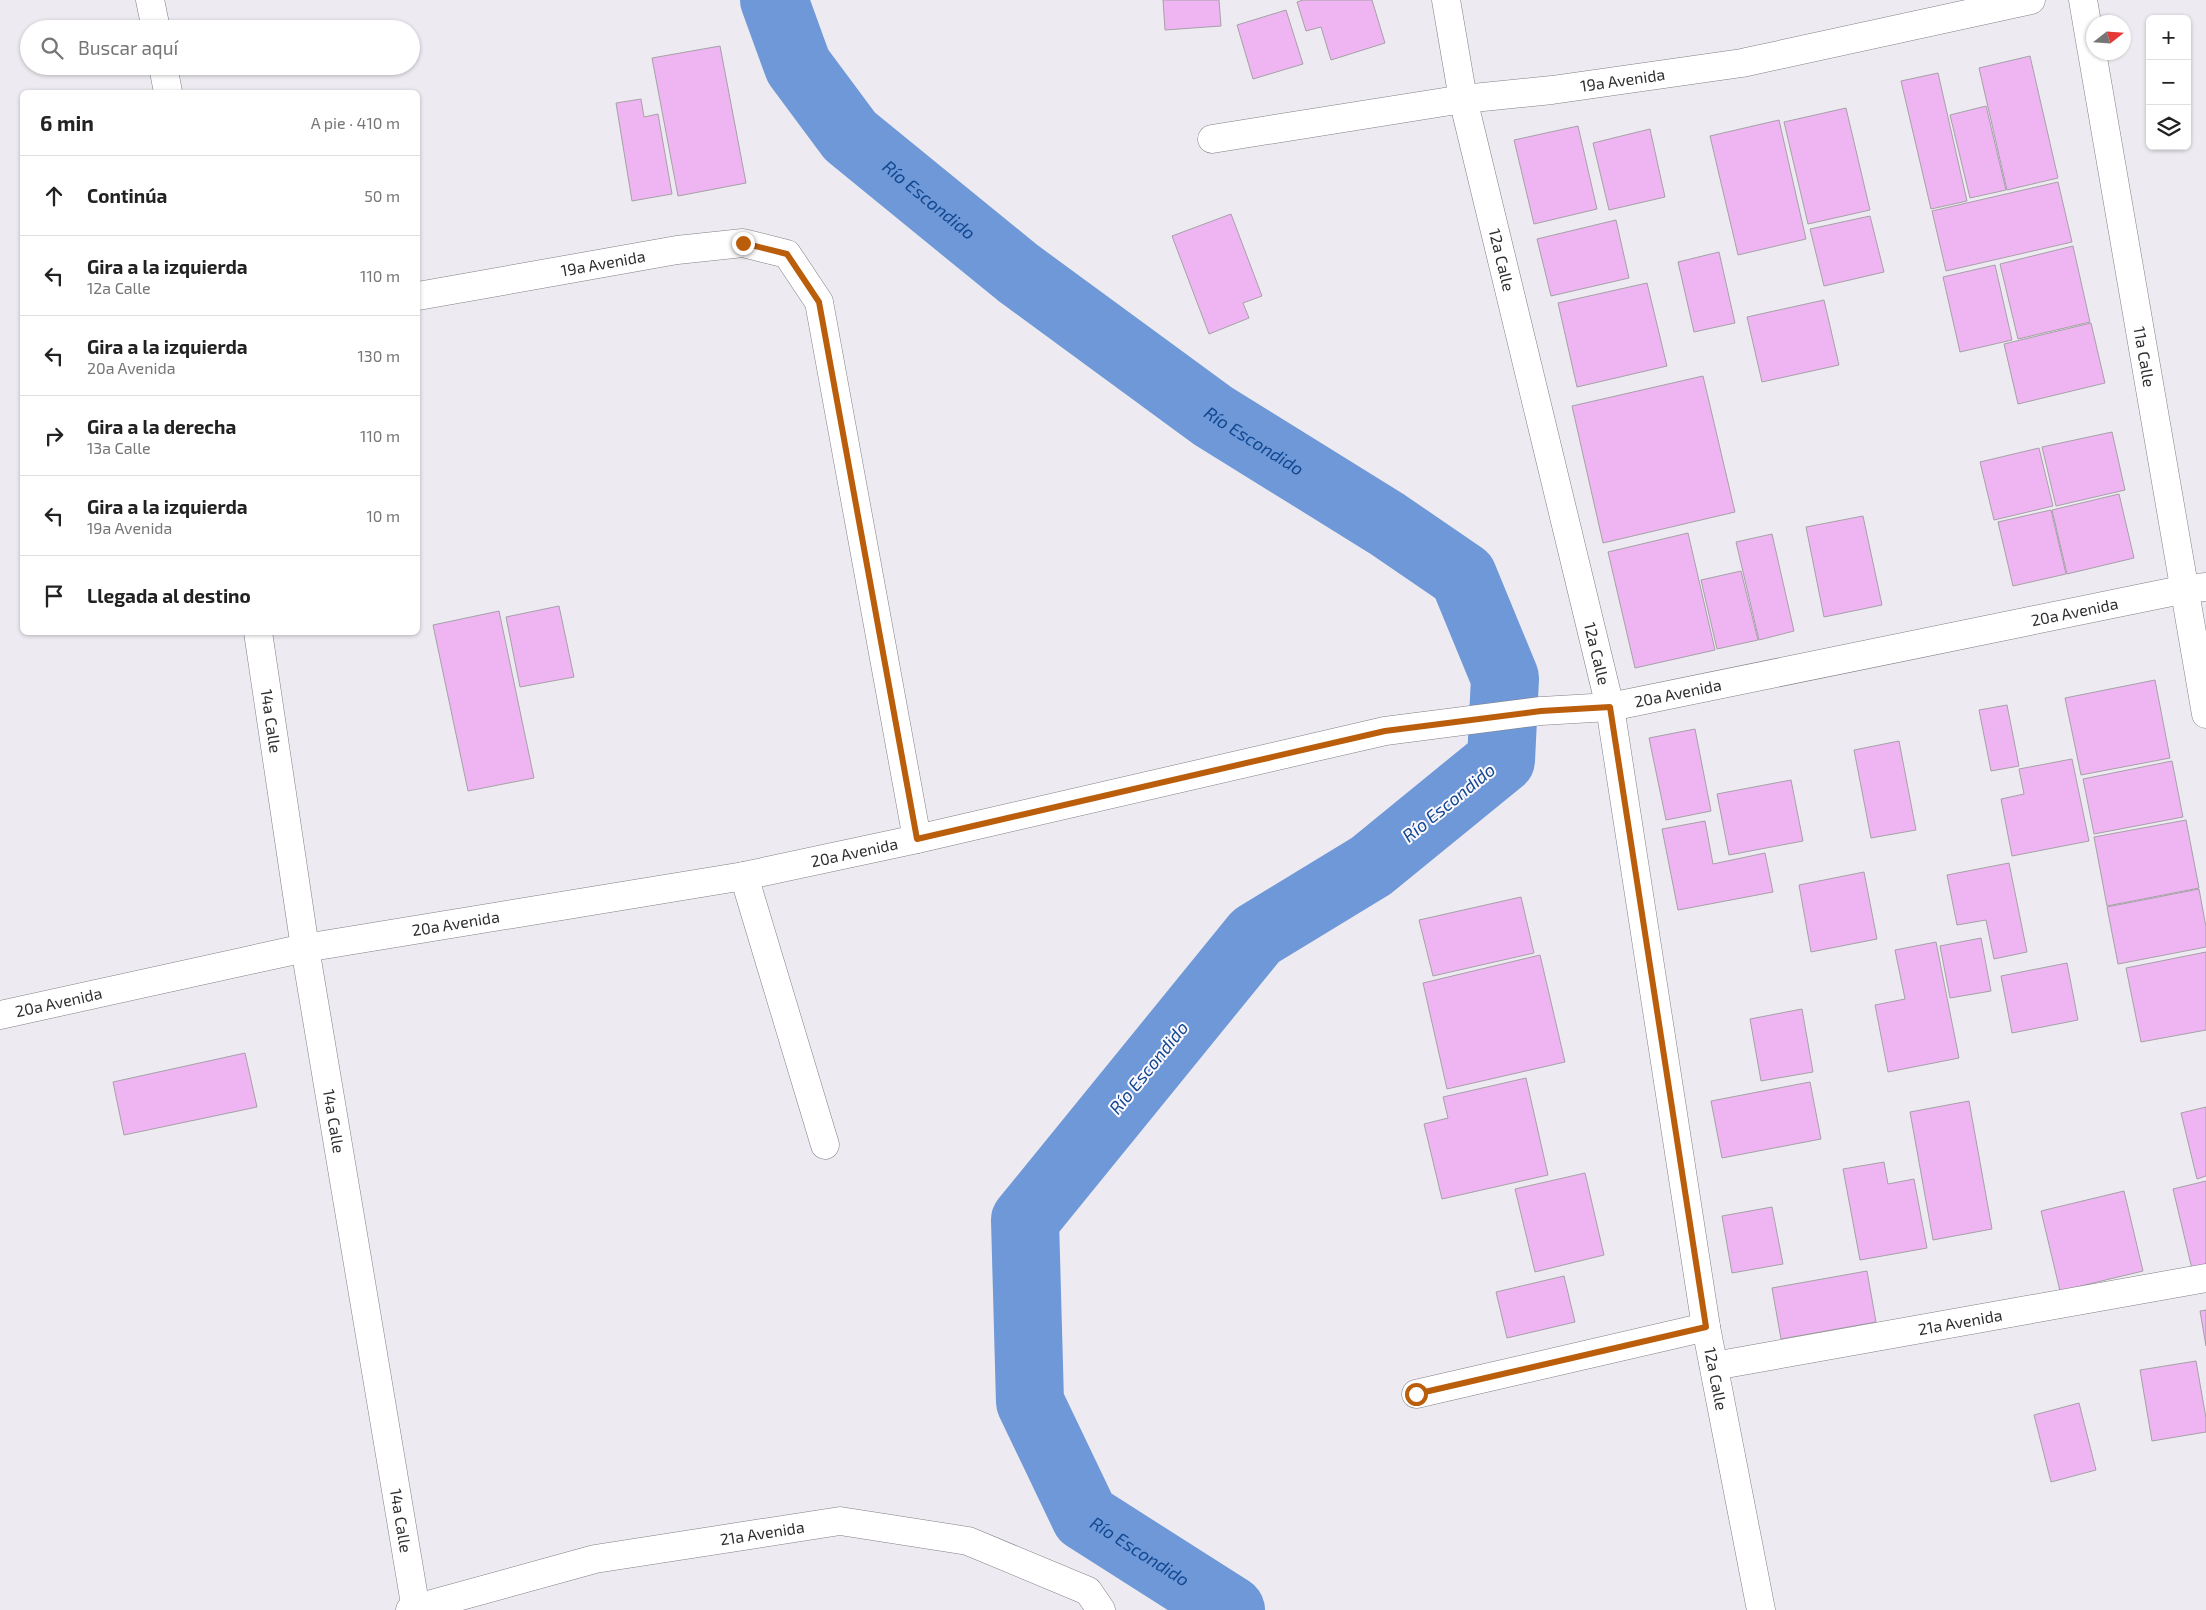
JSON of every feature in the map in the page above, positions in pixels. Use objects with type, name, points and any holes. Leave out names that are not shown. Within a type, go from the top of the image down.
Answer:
[{"type":"street","points":[[150,0],[154,20]]},
{"type":"street","name":"12a Calle","points":[[1446,0],[1463,99],[1610,707],[1706,1327],[1761,1610]]},
{"type":"street","name":"19a Avenida","points":[[1212,139],[1463,99],[1552,90],[1742,63],[2030,0]]},
{"type":"street","name":"11a Calle","points":[[2083,0],[2196,588],[2206,714]]},
{"type":"street","points":[[165,75],[168,90]]},
{"type":"street","name":"19a Avenida","points":[[420,296],[677,250],[743,243],[787,254],[819,302],[917,839]]},
{"type":"street","name":"20a Avenida","points":[[0,1015],[304,948],[744,876],[917,839],[1385,731],[1541,711],[1610,707],[2196,588]]},
{"type":"street","name":"14a Calle","points":[[258,635],[304,948],[416,1610]]},
{"type":"street","points":[[744,876],[825,1145]]},
{"type":"street","name":"21a Avenida","points":[[1714,1366],[2206,1278]]},
{"type":"street","points":[[1416,1394],[1706,1327]]},
{"type":"street","name":"21a Avenida","points":[[410,1610],[416,1610],[595,1560],[840,1521],[968,1541],[1088,1591],[1101,1610]]},
{"type":"building","points":[[1163,0],[1219,0],[1221,26],[1165,30]]},
{"type":"building","points":[[1303,0],[1372,0],[1385,43],[1331,60],[1321,27],[1306,31],[1297,2]]},
{"type":"building","points":[[1286,10],[1303,64],[1253,79],[1237,25]]},
{"type":"building","points":[[720,46],[746,183],[678,196],[652,58]]},
{"type":"building","points":[[2030,56],[2058,178],[2007,190],[1979,68]]},
{"type":"building","points":[[1938,73],[1967,201],[1931,209],[1901,81]]},
{"type":"building","points":[[641,99],[644,117],[658,114],[672,194],[632,201],[616,103]]},
{"type":"building","points":[[1986,106],[2006,190],[1970,198],[1950,115]]},
{"type":"building","points":[[1846,108],[1870,210],[1808,224],[1784,122]]},
{"type":"building","points":[[1779,120],[1806,239],[1738,255],[1710,136]]},
{"type":"building","points":[[1578,126],[1597,209],[1534,224],[1514,140]]},
{"type":"building","points":[[1650,129],[1665,197],[1609,210],[1593,143]]},
{"type":"building","points":[[2058,182],[2072,242],[1946,271],[1932,211]]},
{"type":"building","points":[[1231,214],[1262,296],[1243,303],[1249,318],[1209,334],[1172,236]]},
{"type":"building","points":[[1870,216],[1884,272],[1824,286],[1810,229]]},
{"type":"building","points":[[1616,220],[1629,278],[1551,296],[1537,239]]},
{"type":"building","points":[[2073,246],[2090,322],[2018,339],[2000,264]]},
{"type":"building","points":[[1719,252],[1735,323],[1694,332],[1678,262]]},
{"type":"building","points":[[1995,265],[2012,340],[1960,352],[1943,277]]},
{"type":"building","points":[[1647,283],[1667,366],[1577,387],[1558,303]]},
{"type":"building","points":[[1824,300],[1839,365],[1762,382],[1747,317]]},
{"type":"building","points":[[2091,323],[2105,383],[2018,404],[2004,344]]},
{"type":"building","points":[[1703,376],[1735,512],[1603,543],[1572,406]]},
{"type":"building","points":[[2112,432],[2125,490],[2056,506],[2042,447]]},
{"type":"building","points":[[2039,448],[2053,506],[1994,520],[1980,462]]},
{"type":"building","points":[[2119,494],[2134,558],[2067,574],[2052,510]]},
{"type":"building","points":[[2051,510],[2066,574],[2013,586],[1998,522]]},
{"type":"building","points":[[1863,516],[1882,605],[1824,617],[1806,527]]},
{"type":"building","points":[[1688,533],[1715,650],[1635,668],[1608,552]]},
{"type":"building","points":[[1772,534],[1794,631],[1759,640],[1736,542]]},
{"type":"building","points":[[1741,571],[1758,640],[1717,649],[1701,580]]},
{"type":"building","points":[[559,606],[574,677],[520,687],[506,617]]},
{"type":"building","points":[[499,611],[534,778],[468,791],[433,625]]},
{"type":"building","points":[[2155,680],[2170,758],[2081,775],[2065,698]]},
{"type":"building","points":[[2007,705],[2019,766],[1991,771],[1979,710]]},
{"type":"building","points":[[1695,729],[1711,811],[1666,820],[1649,738]]},
{"type":"building","points":[[1899,741],[1916,830],[1871,838],[1854,750]]},
{"type":"building","points":[[2072,759],[2089,841],[2012,856],[2001,799],[2024,794],[2019,769]]},
{"type":"building","points":[[2172,761],[2183,817],[2094,834],[2083,779]]},
{"type":"building","points":[[1791,780],[1803,841],[1729,855],[1717,794]]},
{"type":"building","points":[[2186,820],[2199,888],[2107,906],[2094,837]]},
{"type":"building","points":[[1705,821],[1713,864],[1765,853],[1773,892],[1678,910],[1662,829]]},
{"type":"building","points":[[2009,863],[2027,952],[1994,959],[1986,920],[1957,925],[1947,875]]},
{"type":"building","points":[[1864,872],[1877,939],[1811,952],[1799,885]]},
{"type":"building","points":[[2199,889],[2206,927],[2206,947],[2118,964],[2107,907]]},
{"type":"building","points":[[1521,897],[1534,953],[1433,976],[1419,920]]},
{"type":"building","points":[[1981,938],[1991,991],[1950,998],[1940,946]]},
{"type":"building","points":[[1936,942],[1959,1058],[1888,1072],[1875,1005],[1905,999],[1895,950]]},
{"type":"building","points":[[2206,952],[2206,1030],[2141,1042],[2126,968]]},
{"type":"building","points":[[1540,955],[1565,1062],[1447,1089],[1423,983]]},
{"type":"building","points":[[2067,963],[2078,1020],[2012,1033],[2001,976]]},
{"type":"building","points":[[1802,1009],[1813,1072],[1761,1081],[1750,1019]]},
{"type":"building","points":[[245,1053],[257,1107],[124,1135],[113,1082]]},
{"type":"building","points":[[1526,1078],[1548,1175],[1442,1199],[1424,1124],[1448,1118],[1443,1097]]},
{"type":"building","points":[[1810,1082],[1821,1139],[1722,1158],[1711,1101]]},
{"type":"building","points":[[1969,1101],[1992,1229],[1933,1240],[1910,1112]]},
{"type":"building","points":[[2206,1107],[2206,1176],[2197,1179],[2181,1113]]},
{"type":"building","points":[[1884,1162],[1888,1184],[1914,1179],[1927,1248],[1860,1260],[1843,1169]]},
{"type":"building","points":[[1585,1173],[1604,1255],[1535,1272],[1515,1189]]},
{"type":"building","points":[[2206,1181],[2206,1266],[2192,1269],[2173,1189]]},
{"type":"building","points":[[2124,1191],[2143,1271],[2060,1291],[2041,1211]]},
{"type":"building","points":[[1772,1207],[1783,1264],[1732,1273],[1722,1216]]},
{"type":"building","points":[[1867,1271],[1876,1322],[1781,1339],[1772,1288]]},
{"type":"building","points":[[1564,1276],[1575,1322],[1507,1338],[1496,1292]]},
{"type":"building","points":[[2206,1310],[2206,1346],[2200,1311]]},
{"type":"building","points":[[2196,1361],[2206,1418],[2206,1432],[2152,1441],[2140,1370]]},
{"type":"building","points":[[2079,1403],[2096,1470],[2051,1482],[2034,1415]]},
{"type":"waterway","name":"Río Escondido","points":[[774,0],[798,66],[850,136],[1018,273],[1213,416],[1387,524],[1463,576],[1505,678],[1501,760],[1371,866],[1256,936],[1025,1220],[1030,1402],[1085,1517],[1231,1610]]},
{"type":"route","points":[[743,243],[787,254],[819,302],[917,839],[1385,731],[1541,711],[1610,707],[1706,1327],[1416,1394]]}]
